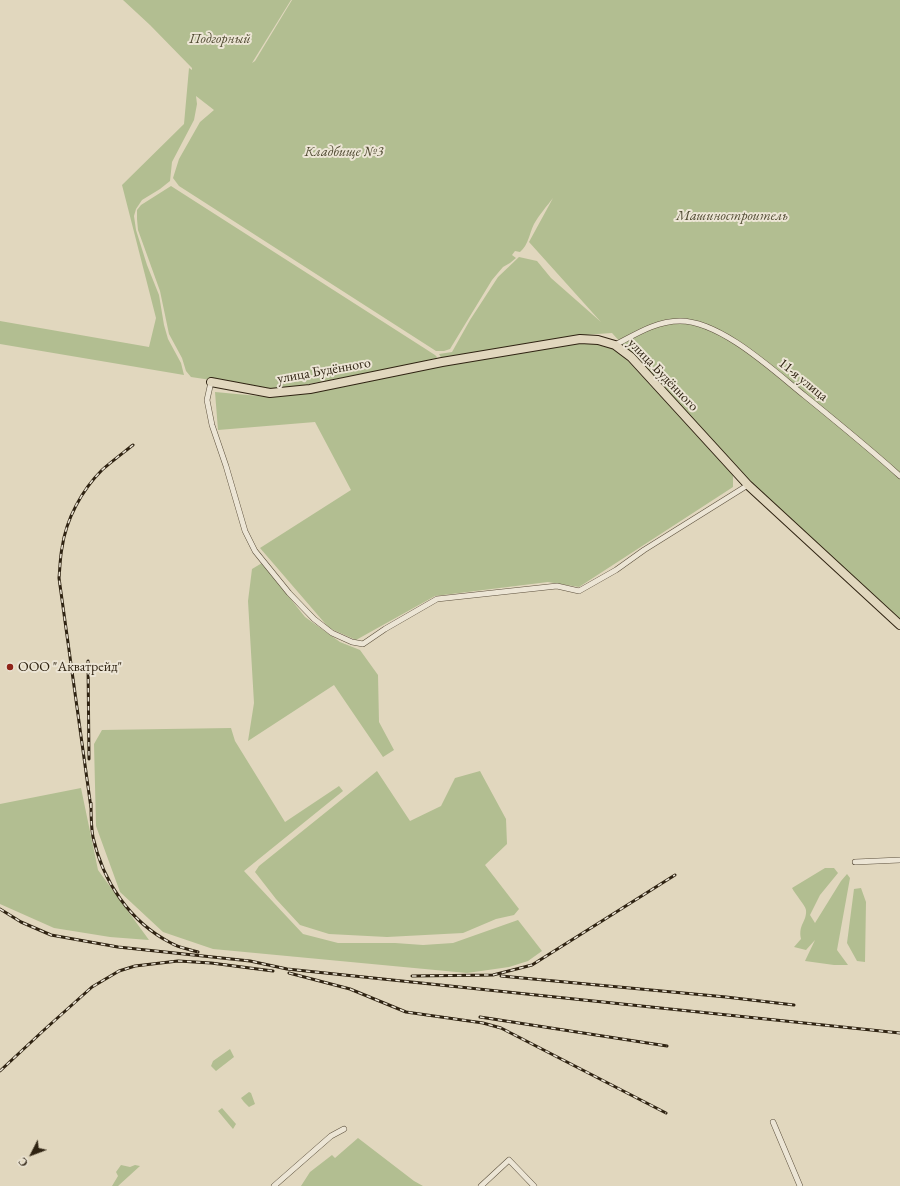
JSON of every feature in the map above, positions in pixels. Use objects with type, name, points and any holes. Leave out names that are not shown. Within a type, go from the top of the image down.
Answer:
[{"type":"main road","name":"улица Будённого","points":[[212,382],[270,393],[310,389],[442,362],[580,340],[598,340],[615,345],[631,357],[748,485],[900,625]]},
{"type":"street","name":"11-я улица","points":[[615,345],[662,322],[681,321],[703,325],[725,336],[750,352],[867,445],[900,476]]},
{"type":"street","points":[[212,382],[207,400],[212,425],[245,531],[254,551],[289,593],[314,619],[332,633],[352,642],[363,644],[385,629],[437,599],[557,586],[579,591],[616,570],[644,550],[748,485]]},
{"type":"street","points":[[855,862],[900,860]]},
{"type":"street","points":[[773,1122],[800,1186]]},
{"type":"street","points":[[274,1186],[331,1136],[344,1129]]},
{"type":"street","points":[[482,1186],[510,1160],[534,1186]]},
{"type":"green space","name":"Машиностроитель","points":[[123,0],[291,0],[252,63],[255,61],[292,0],[900,0],[900,621],[750,486],[612,333],[547,340],[442,359],[439,354],[452,352],[470,320],[498,277],[519,257],[537,261],[551,278],[601,322],[529,242],[553,198],[534,224],[523,249],[520,252],[515,251],[512,255],[516,258],[503,267],[492,280],[450,349],[436,351],[179,186],[173,178],[179,159],[200,122],[214,110],[196,96],[197,104],[194,120],[172,162],[170,181],[142,200],[136,209],[134,216],[136,230],[147,265],[159,295],[168,339],[181,363],[184,375],[0,344],[0,321],[149,347],[156,318],[122,185],[184,124],[189,68],[192,70],[192,68]]},
{"type":"green space","points":[[171,186],[437,357],[435,360],[293,387],[271,389],[191,377],[186,371],[182,358],[169,334],[160,291],[138,230],[137,210],[141,205]]},
{"type":"green space","points":[[586,342],[618,350],[733,475],[733,487],[579,587],[548,582],[435,596],[356,640],[329,628],[260,548],[351,490],[315,422],[218,430],[215,392],[269,397],[450,364]]},
{"type":"green space","points":[[262,563],[305,617],[340,642],[360,650],[378,675],[379,722],[394,750],[383,757],[334,685],[248,741],[254,703],[248,601],[252,569]]},
{"type":"green space","points":[[231,728],[235,741],[285,822],[339,786],[343,791],[244,871],[303,934],[338,943],[395,943],[423,945],[453,943],[518,920],[542,951],[528,961],[509,967],[467,973],[213,949],[163,932],[120,892],[96,826],[94,744],[102,730]]},
{"type":"green space","points":[[377,771],[410,821],[441,806],[455,778],[480,771],[506,819],[507,844],[485,865],[519,909],[514,915],[496,919],[463,933],[387,937],[329,934],[300,925],[276,899],[255,872],[259,866]]},
{"type":"green space","points":[[81,788],[98,870],[149,940],[110,937],[54,928],[0,904],[0,804]]},
{"type":"green space","points":[[825,868],[834,868],[838,873],[820,895],[810,915],[815,923],[847,874],[850,878],[837,950],[848,965],[834,965],[805,961],[815,940],[806,950],[794,947],[801,939],[800,934],[806,910],[792,888]]},
{"type":"green space","points":[[861,888],[866,902],[865,962],[857,961],[847,943],[854,889]]},
{"type":"green space","points":[[230,1049],[234,1057],[216,1071],[211,1066],[213,1061]]},
{"type":"green space","points":[[249,1092],[251,1093],[255,1104],[249,1107],[241,1098]]},
{"type":"green space","points":[[222,1108],[236,1124],[233,1129],[218,1111]]},
{"type":"green space","points":[[358,1138],[414,1181],[423,1186],[301,1186],[310,1172],[332,1155],[335,1158]]},
{"type":"green space","points":[[121,1165],[130,1167],[135,1165],[140,1166],[118,1186],[112,1186],[118,1176],[116,1172]]},
{"type":"railway","points":[[91,808],[59,578],[61,556],[67,526],[82,496],[102,470],[133,445]]},
{"type":"railway","points":[[88,661],[89,759]]},
{"type":"railway","points":[[91,803],[92,833],[98,854],[111,885],[120,899],[143,924],[156,934],[177,946],[198,952]]},
{"type":"railway","points":[[412,976],[493,975],[532,965],[675,875]]},
{"type":"railway","points":[[0,909],[21,922],[51,935],[118,947],[250,961],[287,969],[900,1033]]},
{"type":"railway","points":[[0,1071],[92,987],[119,971],[135,966],[178,961],[211,963],[273,971]]},
{"type":"railway","points":[[289,973],[350,989],[406,1012],[483,1023],[501,1028],[666,1113]]},
{"type":"railway","points":[[501,976],[726,997],[794,1005]]},
{"type":"railway","points":[[480,1017],[667,1046]]},
{"type":"place","name":"ООО \"Акватрейд\"","points":[[10,667]]},
{"type":"park label","name":"Подгорный","points":[[220,39]]},
{"type":"park label","name":"Кладбище №3","points":[[344,152]]}]
